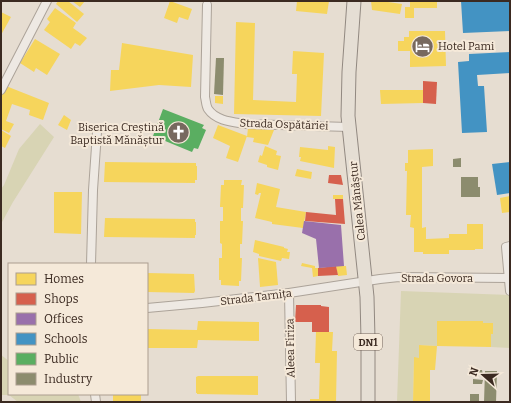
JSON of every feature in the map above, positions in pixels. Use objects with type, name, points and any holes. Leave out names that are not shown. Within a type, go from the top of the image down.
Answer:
[{"type":"main road","name":"Calea Mănăștur","points":[[354,1],[349,72],[349,127],[367,297],[368,402]]},
{"type":"street","points":[[1,90],[48,1]]},
{"type":"street","name":"Strada Ospătăriei","points":[[207,5],[205,97],[207,108],[215,116],[230,122],[245,124],[349,127]]},
{"type":"street","points":[[91,263],[96,132]]},
{"type":"street","points":[[510,246],[506,247],[510,291]]},
{"type":"street","name":"Strada Govora","points":[[365,282],[399,277],[509,278]]},
{"type":"street","name":"Strada Tarnița","points":[[148,308],[289,293],[365,282]]},
{"type":"street","name":"Aleea Firiza","points":[[289,293],[291,402]]},
{"type":"shaded area","points":[[40,124],[54,137],[1,224],[1,189],[19,149]]},
{"type":"shaded area","points":[[401,291],[510,295],[510,348],[491,347],[493,324],[483,323],[482,321],[437,321],[437,346],[419,345],[419,358],[414,358],[413,402],[397,402]]},
{"type":"shaded area","points":[[1,355],[8,360],[8,395],[1,395]]},
{"type":"shaded area","points":[[9,395],[78,395],[81,402],[18,402]]},
{"type":"building: Homes","points":[[58,1],[68,1],[84,14],[77,22],[56,4]]},
{"type":"building: Homes","points":[[72,1],[85,1],[80,7]]},
{"type":"building: Homes","points":[[170,1],[192,9],[188,20],[179,17],[177,23],[164,18]]},
{"type":"building: Homes","points":[[297,1],[329,1],[327,14],[296,11]]},
{"type":"building: Homes","points":[[371,1],[402,4],[400,14],[372,10]]},
{"type":"building: Homes","points":[[410,1],[437,1],[437,8],[414,8],[414,18],[405,18],[405,7],[410,7]]},
{"type":"building: Homes","points":[[55,8],[76,23],[73,28],[87,38],[80,46],[75,43],[71,49],[44,30],[50,22],[47,19]]},
{"type":"building: Homes","points":[[1,12],[11,17],[1,35]]},
{"type":"building: Homes","points":[[236,22],[255,23],[253,100],[296,102],[297,74],[292,74],[293,51],[324,53],[321,116],[234,114]]},
{"type":"building: Homes","name":"Hotel Pami","points":[[409,31],[445,31],[446,66],[410,67],[410,51],[398,51],[398,41],[404,41],[404,37],[409,37]]},
{"type":"building: Homes","points":[[35,39],[60,54],[47,75],[36,68],[34,72],[20,63]]},
{"type":"building: Homes","points":[[122,43],[193,55],[191,87],[159,85],[110,91],[111,70],[119,70]]},
{"type":"building: Homes","points":[[6,86],[49,103],[43,120],[29,115],[30,110],[12,104],[6,121],[14,124],[9,133],[1,129],[1,98]]},
{"type":"building: Homes","points":[[380,90],[423,90],[423,103],[381,104]]},
{"type":"building: Homes","points":[[215,96],[223,96],[223,104],[215,103]]},
{"type":"building: Homes","points":[[64,115],[71,120],[67,130],[58,125]]},
{"type":"building: Homes","points":[[218,125],[247,136],[238,162],[226,158],[230,146],[213,138]]},
{"type":"building: Homes","points":[[248,128],[274,130],[268,145],[253,142],[254,138],[247,137]]},
{"type":"building: Homes","points":[[1,130],[11,136],[5,148],[1,146]]},
{"type":"building: Homes","points":[[265,146],[277,151],[276,155],[281,156],[278,170],[267,167],[267,165],[258,162],[260,155],[262,156]]},
{"type":"building: Homes","points":[[328,146],[335,147],[334,168],[300,161],[300,147],[328,150]]},
{"type":"building: Homes","points":[[433,149],[433,166],[422,167],[422,228],[426,227],[426,239],[449,238],[449,234],[467,234],[467,224],[483,224],[483,249],[449,250],[449,254],[423,254],[423,252],[414,252],[414,228],[410,227],[411,215],[406,215],[407,171],[405,171],[405,163],[408,163],[408,150]]},
{"type":"building: Homes","points":[[105,162],[196,163],[197,180],[195,180],[195,183],[104,182]]},
{"type":"building: Homes","points":[[297,169],[312,172],[311,179],[295,176]]},
{"type":"building: Homes","points":[[224,180],[242,180],[241,185],[244,185],[243,208],[241,208],[241,221],[243,221],[242,244],[240,244],[240,258],[242,258],[241,281],[239,281],[239,286],[221,285],[221,280],[219,280],[219,258],[222,258],[220,221],[223,221],[223,207],[220,207],[221,185],[224,185]]},
{"type":"building: Homes","points":[[257,183],[280,189],[276,207],[306,212],[303,228],[272,224],[272,222],[255,218],[261,193],[258,195],[255,194]]},
{"type":"building: Homes","points":[[54,192],[82,192],[81,234],[54,233]]},
{"type":"building: Homes","points":[[333,195],[343,195],[343,199],[333,199]]},
{"type":"building: Homes","points":[[510,196],[510,212],[502,213],[500,198]]},
{"type":"building: Homes","points":[[105,218],[195,219],[196,235],[195,238],[104,237]]},
{"type":"building: Homes","points":[[255,240],[288,249],[287,252],[290,252],[289,259],[282,258],[281,261],[259,256],[259,254],[253,252]]},
{"type":"building: Homes","points":[[258,258],[276,262],[278,285],[260,287]]},
{"type":"building: Homes","points":[[302,263],[318,268],[318,276],[313,277],[312,268],[301,266]]},
{"type":"building: Homes","points":[[336,266],[346,266],[347,275],[338,276]]},
{"type":"building: Homes","points":[[148,273],[194,274],[194,293],[148,292]]},
{"type":"building: Homes","points":[[198,321],[259,322],[259,341],[198,340],[197,348],[148,348],[148,329],[197,330]]},
{"type":"building: Homes","points":[[437,321],[483,321],[483,323],[493,323],[491,347],[437,346]]},
{"type":"building: Homes","points":[[316,332],[333,332],[332,351],[337,351],[336,402],[310,402],[310,399],[319,399],[320,363],[315,363]]},
{"type":"building: Homes","points":[[419,345],[437,346],[435,370],[430,370],[430,402],[413,402],[414,357],[419,358]]},
{"type":"building: Homes","points":[[258,376],[258,395],[197,394],[196,377]]},
{"type":"building: Homes","points":[[113,395],[141,395],[141,402],[113,402]]},
{"type":"building: Shops","points":[[423,81],[437,82],[436,104],[423,103]]},
{"type":"building: Shops","points":[[329,175],[341,175],[343,185],[328,183]]},
{"type":"building: Shops","points":[[335,199],[343,199],[345,224],[305,221],[306,212],[336,215]]},
{"type":"building: Shops","points":[[336,266],[338,275],[318,276],[318,268]]},
{"type":"building: Shops","points":[[296,305],[321,305],[329,307],[329,332],[312,332],[312,322],[295,322]]},
{"type":"building: Offices","points":[[304,221],[341,225],[344,266],[319,268],[316,239],[302,233]]},
{"type":"building: Schools","points":[[461,1],[510,1],[510,31],[463,33]]},
{"type":"building: Schools","points":[[510,52],[510,73],[477,75],[478,86],[484,86],[487,132],[462,133],[458,62],[469,61],[469,54]]},
{"type":"building: Schools","points":[[510,162],[510,193],[497,195],[492,164]]},
{"type":"building: Public","name":"Biserica Creștină Baptistă Mănăștur","points":[[163,109],[204,125],[202,128],[206,130],[198,149],[194,148],[192,152],[153,136]]},
{"type":"building: Industry","points":[[216,58],[224,58],[223,95],[214,94]]},
{"type":"building: Industry","points":[[461,158],[461,167],[453,167],[453,159]]},
{"type":"building: Industry","points":[[461,177],[478,177],[478,187],[461,187]]},
{"type":"building: Industry","points":[[461,187],[480,187],[480,197],[461,197]]},
{"type":"building: Industry","points":[[474,370],[482,370],[483,375],[474,375]]},
{"type":"building: Industry","points":[[485,371],[497,371],[496,402],[484,402]]},
{"type":"building: Industry","points":[[473,379],[483,380],[482,384],[473,384]]},
{"type":"building: Industry","points":[[470,394],[479,394],[479,402],[470,402]]},
{"type":"place","name":"Hotel Pami","points":[[422,46]]},
{"type":"place","name":"Biserica Creștină Baptistă Mănăștur","points":[[179,133]]}]
